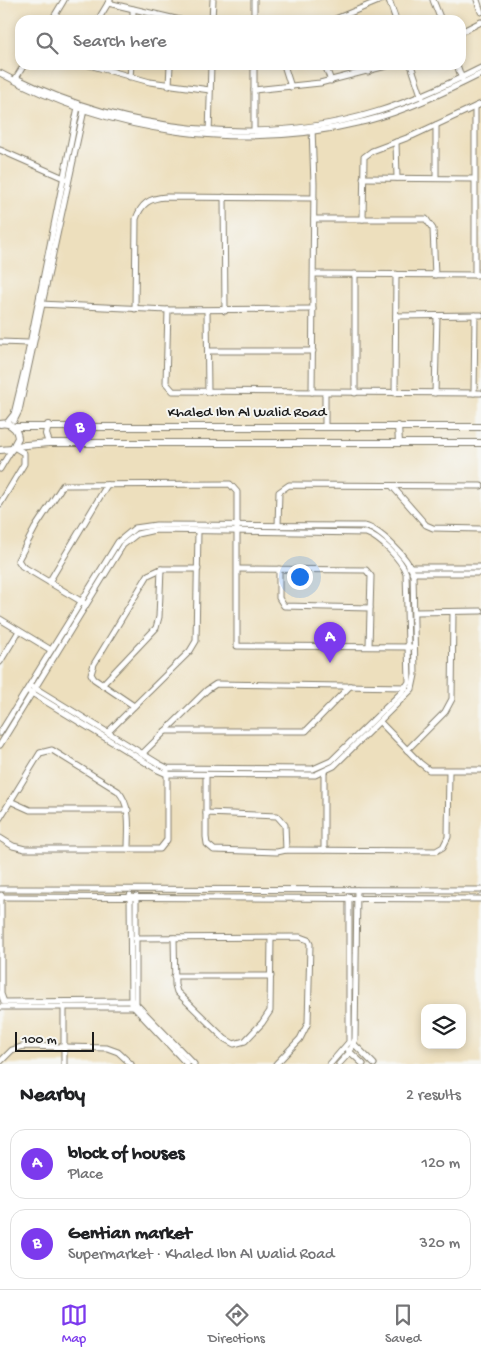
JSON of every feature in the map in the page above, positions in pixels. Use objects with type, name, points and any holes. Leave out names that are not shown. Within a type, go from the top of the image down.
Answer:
[{"type":"street","points":[[55,15],[64,0]]},
{"type":"street","points":[[212,15],[213,0]]},
{"type":"street","points":[[254,0],[254,15]]},
{"type":"street","points":[[347,15],[381,0]]},
{"type":"street","points":[[389,0],[394,15]]},
{"type":"street","points":[[433,0],[438,15]]},
{"type":"street","points":[[477,0],[481,12]]},
{"type":"street","points":[[101,15],[109,1],[157,15]]},
{"type":"street","points":[[132,15],[133,9]]},
{"type":"street","points":[[466,30],[481,22]]},
{"type":"street","points":[[462,80],[481,68]]},
{"type":"street","points":[[0,69],[78,107]]},
{"type":"street","points":[[16,78],[21,70]]},
{"type":"street","points":[[105,70],[130,78],[169,86],[210,90]]},
{"type":"street","points":[[130,78],[131,70]]},
{"type":"street","points":[[169,86],[170,70]]},
{"type":"street","points":[[209,134],[211,70]]},
{"type":"street","points":[[254,70],[254,130]]},
{"type":"street","points":[[286,70],[291,87]]},
{"type":"street","points":[[326,70],[330,82]]},
{"type":"street","points":[[254,90],[330,82],[374,70]]},
{"type":"street","points":[[413,70],[422,98]]},
{"type":"street","points":[[459,70],[462,80]]},
{"type":"street","points":[[0,73],[32,90],[84,109],[146,127],[209,134],[312,128],[367,120],[462,80],[481,74]]},
{"type":"street","points":[[363,219],[364,157],[481,104]]},
{"type":"street","points":[[8,425],[20,411],[78,107]]},
{"type":"street","points":[[314,274],[478,275],[478,233],[474,179],[475,107]]},
{"type":"street","points":[[8,425],[14,414],[84,109]]},
{"type":"street","points":[[436,126],[436,178]]},
{"type":"street","points":[[209,134],[312,128]]},
{"type":"street","points":[[312,128],[314,198],[312,392]]},
{"type":"street","points":[[396,142],[397,178]]},
{"type":"street","points":[[0,150],[69,180]]},
{"type":"street","points":[[363,178],[474,179]]},
{"type":"street","points":[[135,309],[136,219],[139,209],[146,202],[155,197],[314,198]]},
{"type":"street","points":[[224,198],[225,311]]},
{"type":"street","points":[[314,219],[422,218],[430,222],[433,229],[435,274]]},
{"type":"street","points":[[356,274],[356,393]]},
{"type":"street","points":[[395,393],[396,274]]},
{"type":"street","points":[[40,304],[207,311],[313,309]]},
{"type":"street","points":[[168,310],[167,386],[176,392],[481,393]]},
{"type":"street","points":[[207,311],[208,392]]},
{"type":"street","points":[[396,316],[478,315],[474,393]]},
{"type":"street","points":[[436,393],[437,316]]},
{"type":"street","points":[[0,342],[29,343]]},
{"type":"street","points":[[208,351],[313,351]]},
{"type":"street","points":[[325,392],[325,425]]},
{"type":"street","points":[[0,469],[14,447],[18,434],[8,425]]},
{"type":"street","name":"Khaled Ibn Al Walid Road","points":[[8,425],[481,426]]},
{"type":"street","points":[[48,425],[46,434],[49,443]]},
{"type":"street","points":[[398,426],[399,443]]},
{"type":"street","name":"Khaled Ibn Al Walid Road","points":[[0,450],[49,443],[481,443]]},
{"type":"street","points":[[0,504],[24,464],[24,453],[14,447]]},
{"type":"street","points":[[49,582],[107,484]]},
{"type":"street","points":[[84,603],[19,563],[19,556],[63,485],[230,484],[237,492],[237,646],[412,647]]},
{"type":"street","points":[[278,526],[279,492],[284,486],[481,486]]},
{"type":"street","points":[[392,486],[426,526],[433,528],[481,529]]},
{"type":"street","points":[[0,734],[31,689],[84,603],[118,542],[135,528],[150,525],[366,533],[374,537],[405,570],[415,675],[412,688],[380,722],[350,747],[322,766],[305,770],[167,771],[108,732],[31,689]]},
{"type":"street","points":[[31,689],[158,770],[206,775],[305,776],[324,772],[406,687],[410,674],[415,612],[412,570],[377,531],[368,527],[278,526],[265,528]]},
{"type":"street","points":[[0,745],[51,650],[129,539],[148,531],[238,528]]},
{"type":"street","points":[[108,732],[190,651],[196,641],[198,530]]},
{"type":"street","points":[[405,570],[481,567]]},
{"type":"street","points":[[134,706],[94,679],[91,674],[94,664],[148,575],[161,569],[198,569]]},
{"type":"street","points":[[102,685],[156,628],[159,617],[161,569]]},
{"type":"street","points":[[238,569],[366,570],[371,576],[370,646]]},
{"type":"street","points":[[280,569],[279,598],[284,606],[370,608]]},
{"type":"street","points":[[412,570],[481,573]]},
{"type":"street","points":[[415,612],[481,611]]},
{"type":"street","points":[[407,750],[445,712],[452,700],[453,612]]},
{"type":"street","points":[[0,619],[51,650]]},
{"type":"street","points":[[0,662],[19,631]]},
{"type":"street","points":[[142,754],[211,686],[216,684],[406,687]]},
{"type":"street","points":[[166,731],[306,731],[350,686]]},
{"type":"street","points":[[380,722],[429,770],[481,770]]},
{"type":"street","points":[[0,818],[38,756],[48,750],[118,791],[123,797],[128,810],[128,850]]},
{"type":"street","points":[[0,838],[13,846],[25,849],[157,850],[166,843],[167,771]]},
{"type":"street","points":[[206,775],[206,842],[212,848],[277,852],[286,850],[439,850],[445,844],[448,837],[449,771]]},
{"type":"street","points":[[324,772],[324,850]]},
{"type":"street","points":[[10,801],[30,810],[128,810]]},
{"type":"street","points":[[206,813],[277,816],[285,825],[286,850]]},
{"type":"street","points":[[1,1003],[1,889],[481,890]]},
{"type":"street","points":[[92,890],[93,897]]},
{"type":"street","points":[[133,890],[134,1004],[187,1064]]},
{"type":"street","points":[[250,890],[250,898]]},
{"type":"street","points":[[339,1064],[348,1050],[349,1039],[349,890]]},
{"type":"street","points":[[330,1064],[354,1044],[357,890]]},
{"type":"street","points":[[0,897],[481,899]]},
{"type":"street","points":[[174,938],[174,976],[178,992],[224,1039],[234,1044],[245,1040],[267,1018],[271,1004],[271,937]]},
{"type":"street","points":[[133,940],[174,938],[304,938],[310,944],[308,1023],[300,1039],[276,1064]]},
{"type":"street","points":[[174,976],[271,976]]},
{"type":"street","points":[[1,1003],[134,1004],[194,1064]]},
{"type":"street","points":[[1,1003],[64,1008],[134,1004]]},
{"type":"street","points":[[64,1008],[64,1064]]},
{"type":"street","points":[[349,1039],[374,1064]]},
{"type":"street","points":[[0,1062],[17,1047],[64,1047],[107,1048],[118,1052],[129,1063]]},
{"type":"street","points":[[348,1050],[363,1064]]},
{"type":"place","name":"Gentian market","points":[[80,453]]},
{"type":"place","name":"block of houses","points":[[330,663]]}]
